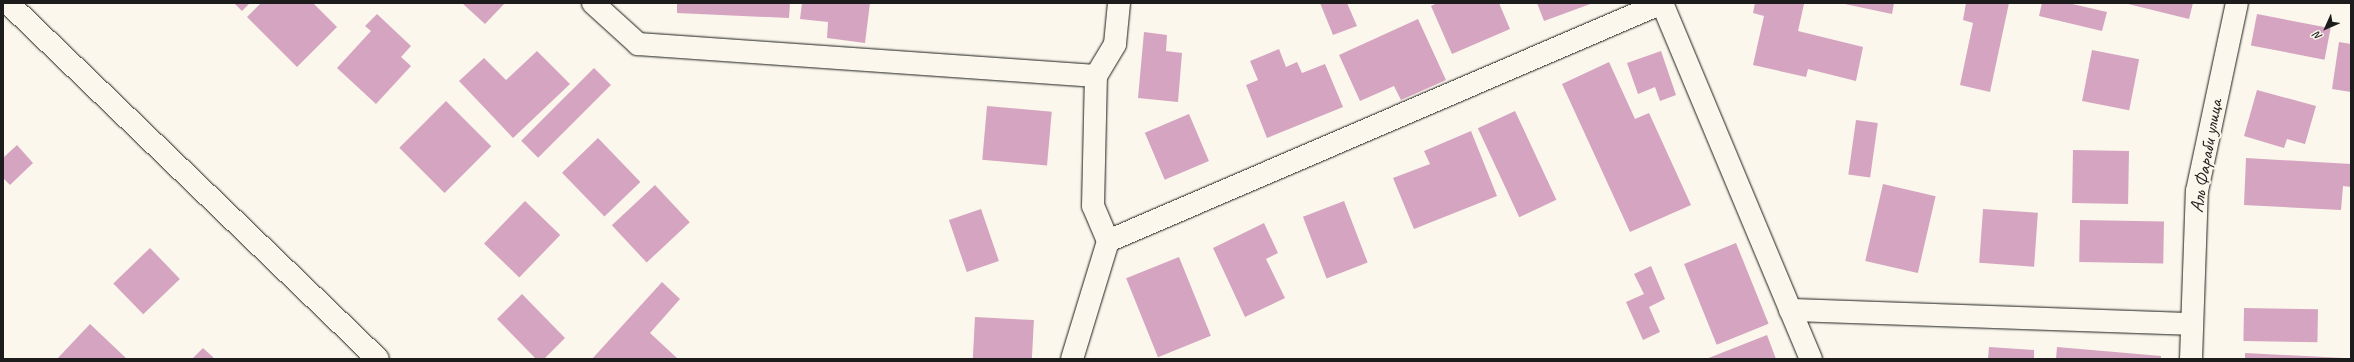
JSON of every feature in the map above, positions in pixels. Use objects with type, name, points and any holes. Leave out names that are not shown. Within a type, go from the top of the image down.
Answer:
[{"type":"street","points":[[8,3],[378,359]]},
{"type":"street","points":[[593,3],[638,44],[1096,76]]},
{"type":"street","points":[[1072,359],[1108,241],[1094,206],[1096,76],[1115,44],[1119,3]]},
{"type":"street","points":[[1108,241],[1662,3],[1811,359]]},
{"type":"street","name":"Аль Фараби улица","points":[[2191,359],[2191,324],[2197,191],[2237,3]]},
{"type":"street","points":[[1790,310],[2191,324]]},
{"type":"building","points":[[234,3],[250,3],[242,11]]},
{"type":"building","points":[[261,3],[313,3],[337,27],[297,67],[247,17]]},
{"type":"building","points":[[462,3],[505,3],[485,24]]},
{"type":"building","points":[[677,3],[790,3],[789,18],[677,13]]},
{"type":"building","points":[[802,3],[870,3],[865,43],[827,38],[828,22],[800,19]]},
{"type":"building","points":[[1320,3],[1347,3],[1357,26],[1333,35]]},
{"type":"building","points":[[1437,3],[1499,3],[1510,29],[1452,54],[1431,6]]},
{"type":"building","points":[[1537,3],[1593,3],[1544,21]]},
{"type":"building","points":[[1755,3],[1804,4],[1798,31],[1863,47],[1856,81],[1808,69],[1806,77],[1753,65],[1764,16],[1753,13]]},
{"type":"building","points":[[1840,3],[1894,3],[1892,14]]},
{"type":"building","points":[[1966,3],[2009,3],[1990,92],[1960,85],[1973,23],[1963,20]]},
{"type":"building","points":[[2042,3],[2068,3],[2107,12],[2102,31],[2039,16]]},
{"type":"building","points":[[2124,3],[2193,3],[2189,19]]},
{"type":"building","points":[[377,14],[411,46],[401,57],[411,66],[376,104],[337,68],[371,31],[365,26]]},
{"type":"building","points":[[2257,14],[2331,28],[2325,60],[2251,45]]},
{"type":"building","points":[[1418,19],[1446,80],[1401,100],[1394,86],[1360,101],[1339,55]]},
{"type":"building","points":[[1144,32],[1167,35],[1166,51],[1182,53],[1178,102],[1138,98]]},
{"type":"building","points":[[2339,42],[2351,44],[2351,92],[2332,89]]},
{"type":"building","points":[[1279,49],[1286,67],[1297,62],[1302,73],[1325,64],[1343,107],[1267,138],[1246,85],[1258,80],[1250,61]]},
{"type":"building","points":[[2092,50],[2139,59],[2129,110],[2082,101]]},
{"type":"building","points":[[537,51],[570,84],[513,138],[459,81],[484,58],[506,80]]},
{"type":"building","points":[[1661,51],[1676,95],[1660,101],[1655,87],[1638,94],[1627,63]]},
{"type":"building","points":[[1609,62],[1635,119],[1649,113],[1691,205],[1630,232],[1562,84]]},
{"type":"building","points":[[594,68],[611,85],[538,158],[521,141]]},
{"type":"building","points":[[2257,90],[2316,106],[2305,144],[2287,139],[2284,148],[2244,136]]},
{"type":"building","points":[[446,101],[491,146],[445,193],[399,148]]},
{"type":"building","points":[[987,106],[1052,112],[1047,165],[982,160]]},
{"type":"building","points":[[1515,111],[1556,200],[1519,217],[1478,128]]},
{"type":"building","points":[[1189,114],[1209,161],[1165,180],[1145,133]]},
{"type":"building","points":[[1856,120],[1878,123],[1870,178],[1848,174]]},
{"type":"building","points":[[1471,131],[1497,196],[1414,229],[1393,178],[1430,164],[1424,151]]},
{"type":"building","points":[[598,138],[640,182],[604,217],[562,173]]},
{"type":"building","points":[[17,145],[33,163],[10,185],[3,178],[3,158]]},
{"type":"building","points":[[2073,150],[2129,151],[2128,204],[2072,203]]},
{"type":"building","points":[[2246,158],[2351,164],[2351,187],[2343,186],[2341,210],[2244,205]]},
{"type":"building","points":[[1883,184],[1936,196],[1918,273],[1865,261]]},
{"type":"building","points":[[655,185],[690,222],[647,263],[612,225]]},
{"type":"building","points":[[525,201],[560,235],[519,277],[484,243]]},
{"type":"building","points":[[1344,201],[1368,263],[1327,278],[1303,217]]},
{"type":"building","points":[[981,209],[999,261],[967,272],[949,220]]},
{"type":"building","points":[[1983,209],[2038,213],[2034,267],[1979,263]]},
{"type":"building","points":[[2080,220],[2164,221],[2163,263],[2079,262]]},
{"type":"building","points":[[1264,223],[1278,253],[1266,259],[1285,298],[1245,317],[1213,248]]},
{"type":"building","points":[[1736,243],[1769,324],[1717,345],[1684,264]]},
{"type":"building","points":[[150,248],[180,279],[143,314],[113,283]]},
{"type":"building","points":[[1179,257],[1211,336],[1158,357],[1126,278]]},
{"type":"building","points":[[1651,266],[1665,299],[1649,307],[1660,332],[1643,340],[1626,302],[1644,294],[1634,274]]},
{"type":"building","points":[[662,282],[680,299],[650,333],[678,359],[592,359]]},
{"type":"building","points":[[522,294],[565,338],[544,359],[536,359],[497,319]]},
{"type":"building","points":[[2244,308],[2318,309],[2317,342],[2243,341]]},
{"type":"building","points":[[975,317],[1034,320],[1032,359],[973,359]]},
{"type":"building","points":[[90,324],[127,359],[57,359]]},
{"type":"building","points":[[1767,335],[1776,359],[1706,359]]},
{"type":"building","points":[[1989,347],[2034,350],[2034,359],[1988,359]]},
{"type":"building","points":[[2057,347],[2161,356],[2161,359],[2056,359]]},
{"type":"building","points":[[203,348],[215,359],[192,359]]},
{"type":"building","points":[[2245,353],[2344,358],[2344,359],[2245,359]]}]
